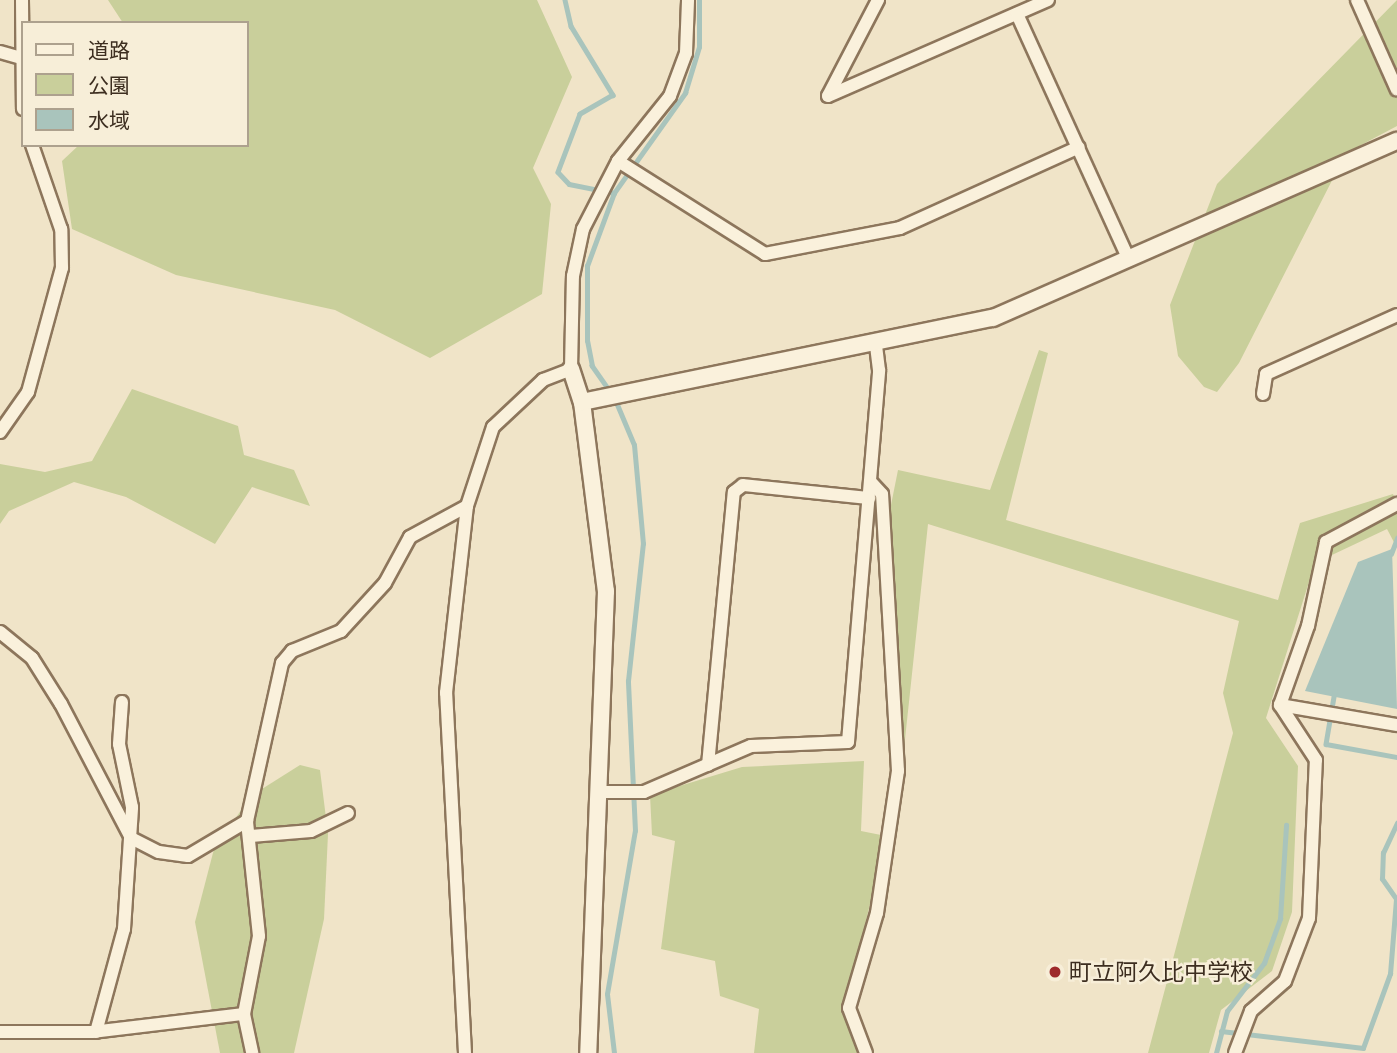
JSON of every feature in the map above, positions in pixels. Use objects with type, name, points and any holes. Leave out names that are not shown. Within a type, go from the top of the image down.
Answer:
[{"type":"street","points":[[22,0],[22,21]]},
{"type":"street","points":[[589,1053],[607,793],[606,591],[582,402],[571,369],[576,255],[618,161],[670,96],[686,53],[688,0]]},
{"type":"street","points":[[878,0],[828,96],[1048,0]]},
{"type":"street","points":[[1357,0],[1397,90]]},
{"type":"street","points":[[1017,14],[1129,260]]},
{"type":"street","points":[[0,52],[21,58]]},
{"type":"street","points":[[582,402],[604,400],[876,346],[993,318],[1397,141]]},
{"type":"street","points":[[0,432],[28,392],[62,268],[61,229],[33,147]]},
{"type":"street","points":[[618,161],[765,254],[900,228],[1079,148]]},
{"type":"street","points":[[1263,394],[1266,374],[1397,315]]},
{"type":"street","points":[[607,793],[644,792],[751,746],[848,743],[871,482],[876,346]]},
{"type":"street","points":[[465,1053],[446,694],[467,506],[494,427],[543,380],[571,369]]},
{"type":"street","points":[[866,1053],[849,1008],[877,913],[898,771],[882,494],[871,482]]},
{"type":"street","points":[[708,765],[734,492],[743,485],[869,498]]},
{"type":"street","points":[[1280,705],[1308,626],[1326,542],[1397,505]]},
{"type":"street","points":[[252,1053],[244,1014],[259,936],[251,836],[247,821],[282,663],[292,651],[341,631],[385,583],[410,537],[467,506]]},
{"type":"street","points":[[0,632],[32,658],[61,704],[131,838],[159,852],[188,856],[247,821]]},
{"type":"street","points":[[96,1032],[124,929],[131,838],[117,712],[122,702]]},
{"type":"street","points":[[1280,705],[1397,725]]},
{"type":"street","points":[[1235,1053],[1251,1011],[1285,981],[1309,918],[1316,760],[1280,705]]},
{"type":"street","points":[[251,836],[310,831],[348,813]]},
{"type":"street","points":[[0,1032],[96,1032],[244,1014]]},
{"type":"green space","points":[[108,0],[537,0],[572,77],[533,168],[551,204],[542,294],[430,358],[335,310],[176,275],[72,229],[62,161],[77,147],[248,147],[248,21],[122,21]]},
{"type":"green space","points":[[1397,0],[1397,126],[1346,153],[1239,363],[1217,392],[1204,387],[1178,356],[1170,305],[1217,184]]},
{"type":"green space","points":[[1039,350],[1048,353],[1006,520],[1278,600],[1300,523],[1393,494],[1397,503],[1397,548],[1387,529],[1315,563],[1266,718],[1298,766],[1292,912],[1272,971],[1221,1010],[1209,1053],[1148,1053],[1233,733],[1223,693],[1239,621],[928,524],[903,758],[889,515],[898,470],[990,490]]},
{"type":"green space","points":[[132,389],[238,426],[244,455],[294,470],[310,506],[252,487],[215,544],[126,497],[74,482],[9,511],[0,524],[0,464],[45,472],[92,461]]},
{"type":"green space","points":[[864,761],[861,831],[886,836],[845,1010],[860,1053],[754,1053],[759,1009],[720,996],[715,961],[661,949],[675,841],[652,835],[650,795],[742,767]]},
{"type":"green space","points":[[300,765],[320,770],[328,834],[324,919],[294,1053],[220,1053],[195,922],[214,849],[251,796]]},
{"type":"water","points":[[1392,549],[1397,709],[1305,691],[1358,562]]},
{"type":"waterway","points":[[565,0],[571,26],[613,95],[580,114],[558,172],[569,184],[614,193]]},
{"type":"waterway","points":[[610,392],[592,366],[587,341],[587,266],[614,193],[685,93],[699,47],[699,0]]},
{"type":"waterway","points":[[614,1053],[607,994],[635,831],[628,681],[643,544],[634,445],[615,400]]},
{"type":"waterway","points":[[1391,554],[1397,538]]},
{"type":"waterway","points":[[1335,691],[1326,744],[1397,757]]},
{"type":"waterway","points":[[1221,1031],[1363,1048],[1390,974],[1396,899],[1382,879],[1383,853],[1397,823]]},
{"type":"waterway","points":[[1216,1053],[1227,1011],[1264,963],[1280,919],[1286,825]]},
{"type":"place","name":"町立阿久比中学校","points":[[1055,972]]}]
